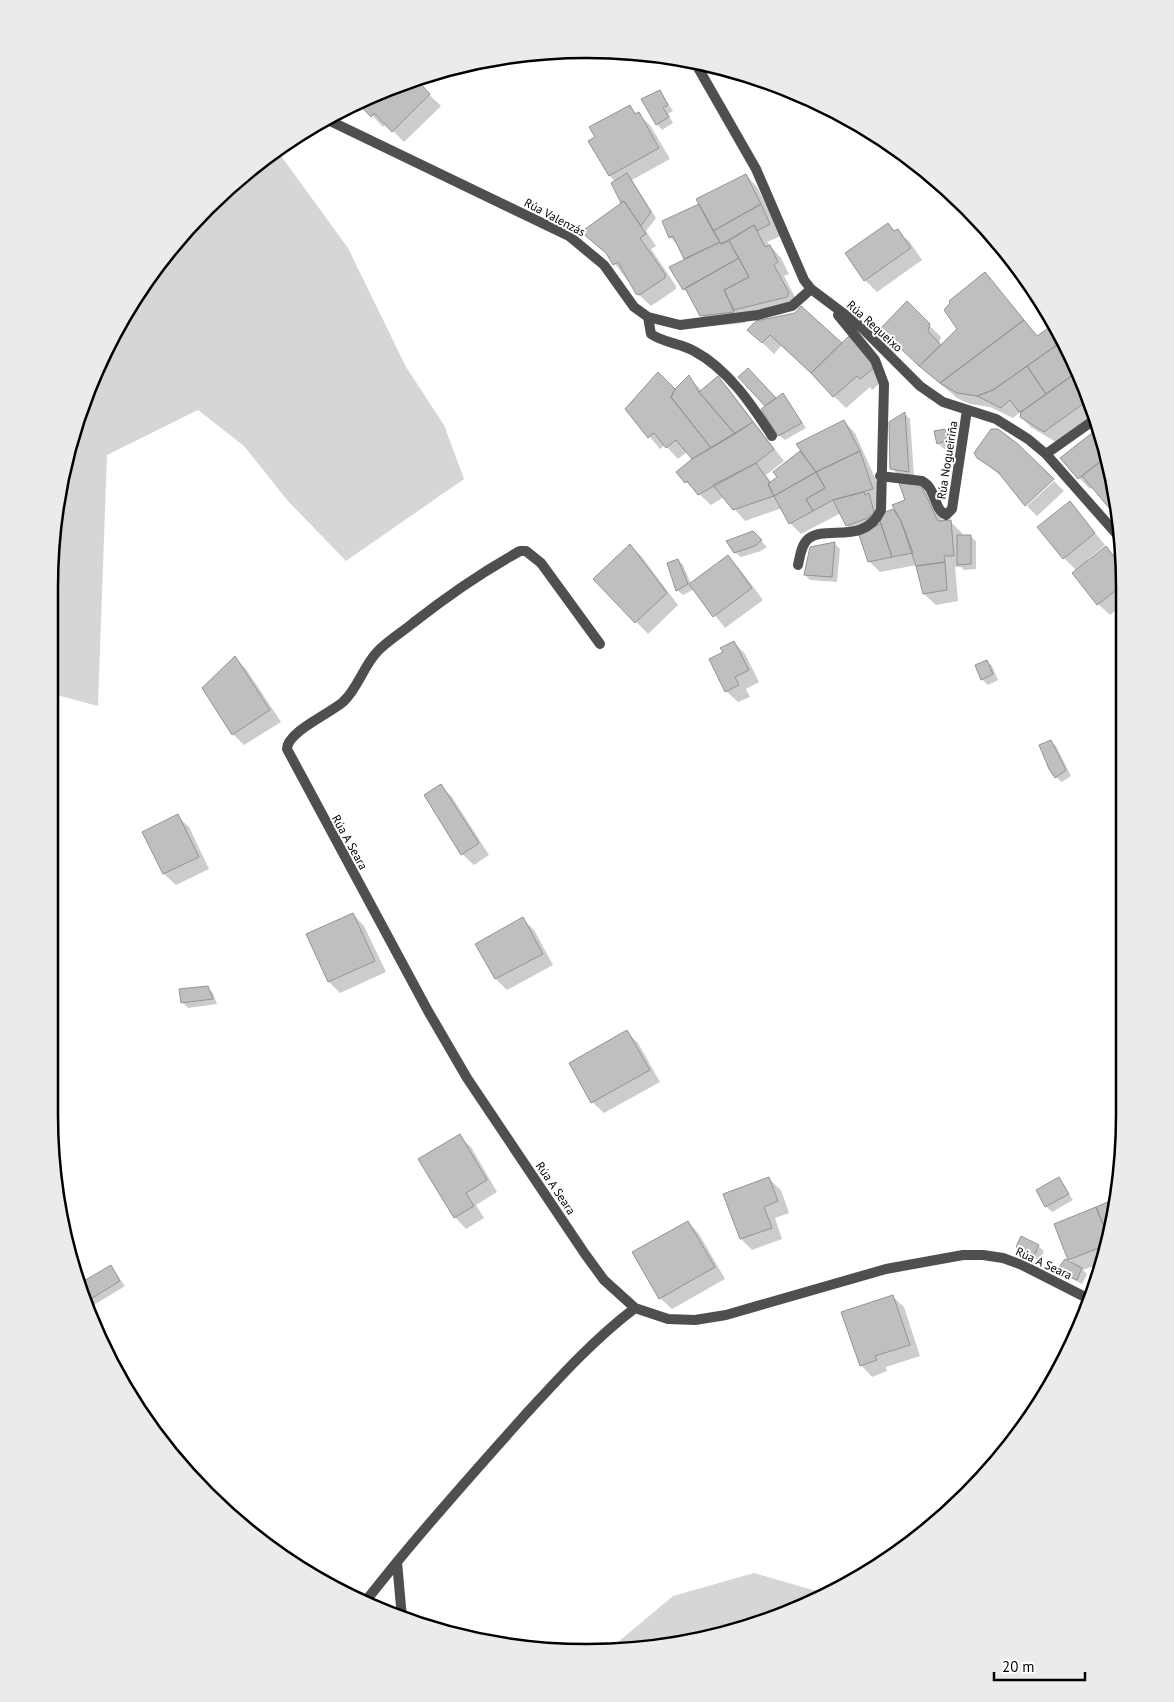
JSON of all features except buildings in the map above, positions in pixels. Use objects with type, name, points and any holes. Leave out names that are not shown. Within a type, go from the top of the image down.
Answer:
[{"type":"street","name":"Rúa Requeixo","points":[[699,70],[756,169],[804,280],[811,289],[859,325],[920,386],[943,402],[996,419],[1009,426],[1046,454],[1113,531]]},
{"type":"street","name":"Rúa Valenzás","points":[[333,122],[569,236],[604,265],[634,307],[648,317],[680,325],[758,315],[792,306],[811,289]]},
{"type":"street","points":[[798,565],[802,548],[808,538],[849,533],[872,523],[881,510],[880,476],[884,384],[874,360],[829,303]]},
{"type":"street","points":[[648,317],[651,334],[658,339],[696,351],[728,378],[747,398],[772,436]]},
{"type":"street","name":"Rúa Nogueiriña","points":[[880,476],[922,481],[929,484],[940,510],[946,515],[950,513],[958,474],[967,410]]},
{"type":"street","points":[[1046,454],[1090,423]]},
{"type":"street","name":"Rúa A Seara","points":[[600,644],[541,564],[526,551],[520,551],[465,586],[383,646],[370,661],[355,688],[346,698],[323,717],[294,735],[287,744],[287,749],[428,1011],[467,1078],[595,1267],[617,1293],[635,1308],[668,1319],[695,1320],[726,1315],[886,1269],[963,1255],[1003,1258],[1084,1296]]},
{"type":"street","points":[[369,1597],[467,1478],[570,1366],[596,1340],[635,1308]]},
{"type":"street","points":[[397,1562],[401,1610]]},
{"type":"shaded area","points":[[281,156],[348,248],[406,367],[444,425],[464,479],[346,561],[287,500],[244,446],[198,410],[107,455],[98,706],[58,695],[58,587],[62,518],[76,450],[86,417],[98,384],[128,322],[167,265],[213,213],[238,189]]},
{"type":"shaded area","points":[[754,1573],[818,1591],[790,1604],[724,1626],[656,1640],[617,1643],[673,1596]]}]
